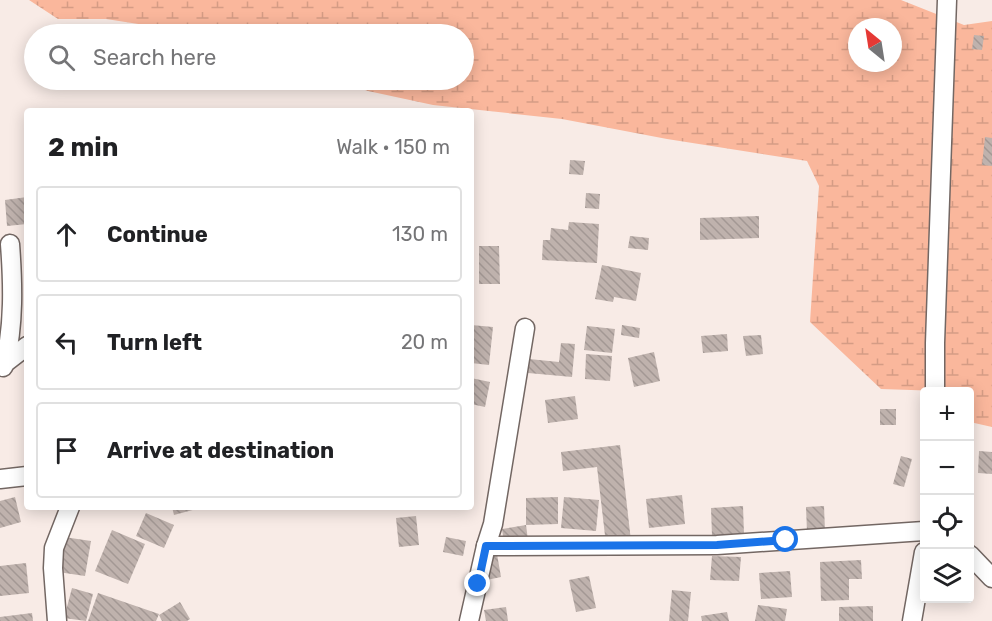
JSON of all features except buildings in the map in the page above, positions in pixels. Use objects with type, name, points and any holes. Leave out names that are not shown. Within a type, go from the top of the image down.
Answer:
[{"type":"street","points":[[935,387],[947,0]]},
{"type":"street","points":[[3,367],[11,337],[13,276],[10,243]]},
{"type":"street","points":[[469,621],[493,524],[525,328]]},
{"type":"street","points":[[3,367],[24,349]]},
{"type":"street","points":[[0,479],[24,476]]},
{"type":"street","points":[[57,621],[53,568],[54,548],[69,510]]},
{"type":"street","points":[[486,546],[717,545],[920,531]]},
{"type":"street","points":[[974,560],[992,578]]},
{"type":"street","points":[[912,621],[920,575]]},
{"type":"green space","points":[[29,0],[901,0],[964,25],[992,21],[992,427],[974,423],[974,387],[920,387],[920,390],[881,389],[810,322],[819,186],[807,161],[667,139],[562,119],[433,105],[365,90],[474,90],[474,24],[138,24],[106,19],[58,19]]},
{"type":"route","points":[[478,584],[486,546],[717,545],[786,540]]}]
